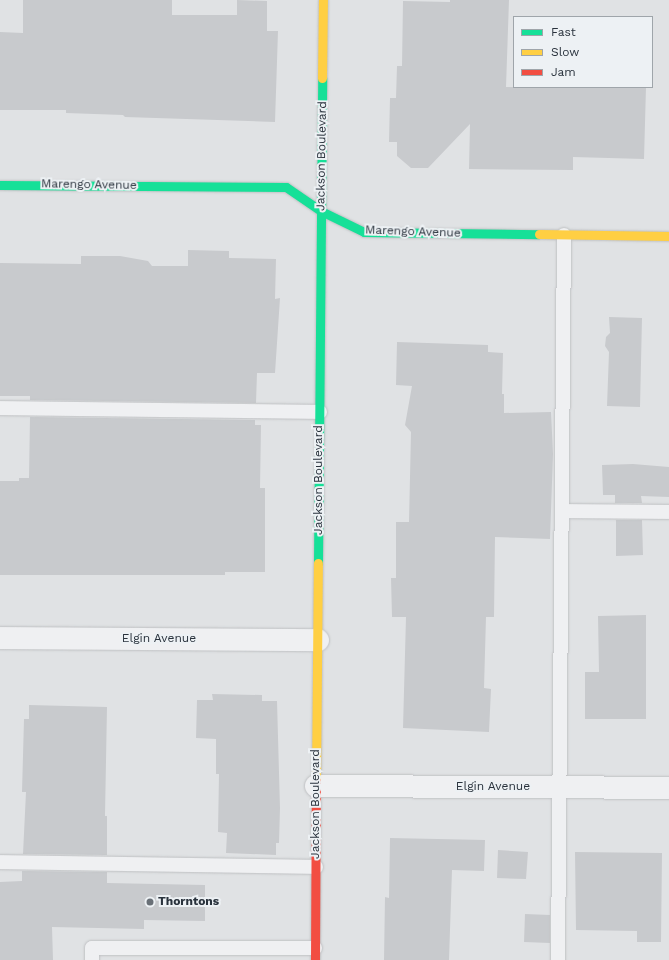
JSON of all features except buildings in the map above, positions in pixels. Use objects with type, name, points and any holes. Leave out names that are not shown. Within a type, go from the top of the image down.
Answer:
[{"type":"street","name":"Jackson Boulevard","points":[[315,954],[323,0]]},
{"type":"street","name":"Marengo Avenue","points":[[0,185],[286,187],[321,210],[364,232],[669,236]]},
{"type":"street","name":"Elgin Avenue","points":[[0,638],[318,640]]},
{"type":"street","name":"Elgin Avenue","points":[[316,786],[669,788]]},
{"type":"lane","points":[[558,960],[564,235]]},
{"type":"lane","points":[[0,408],[320,412]]},
{"type":"lane","points":[[562,511],[669,512]]},
{"type":"lane","points":[[0,862],[316,867]]},
{"type":"lane","points":[[92,960],[92,948],[315,954]]},
{"type":"traffic: fast","points":[[318,563],[322,78]]},
{"type":"traffic: fast","points":[[0,185],[286,187],[321,211],[364,232],[539,234]]},
{"type":"traffic: slow","points":[[322,78],[323,0]]},
{"type":"traffic: slow","points":[[539,234],[669,236]]},
{"type":"traffic: slow","points":[[316,781],[318,563]]},
{"type":"traffic: jam","points":[[315,960],[316,781]]},
{"type":"place","name":"Thorntons","points":[[150,902]]}]
